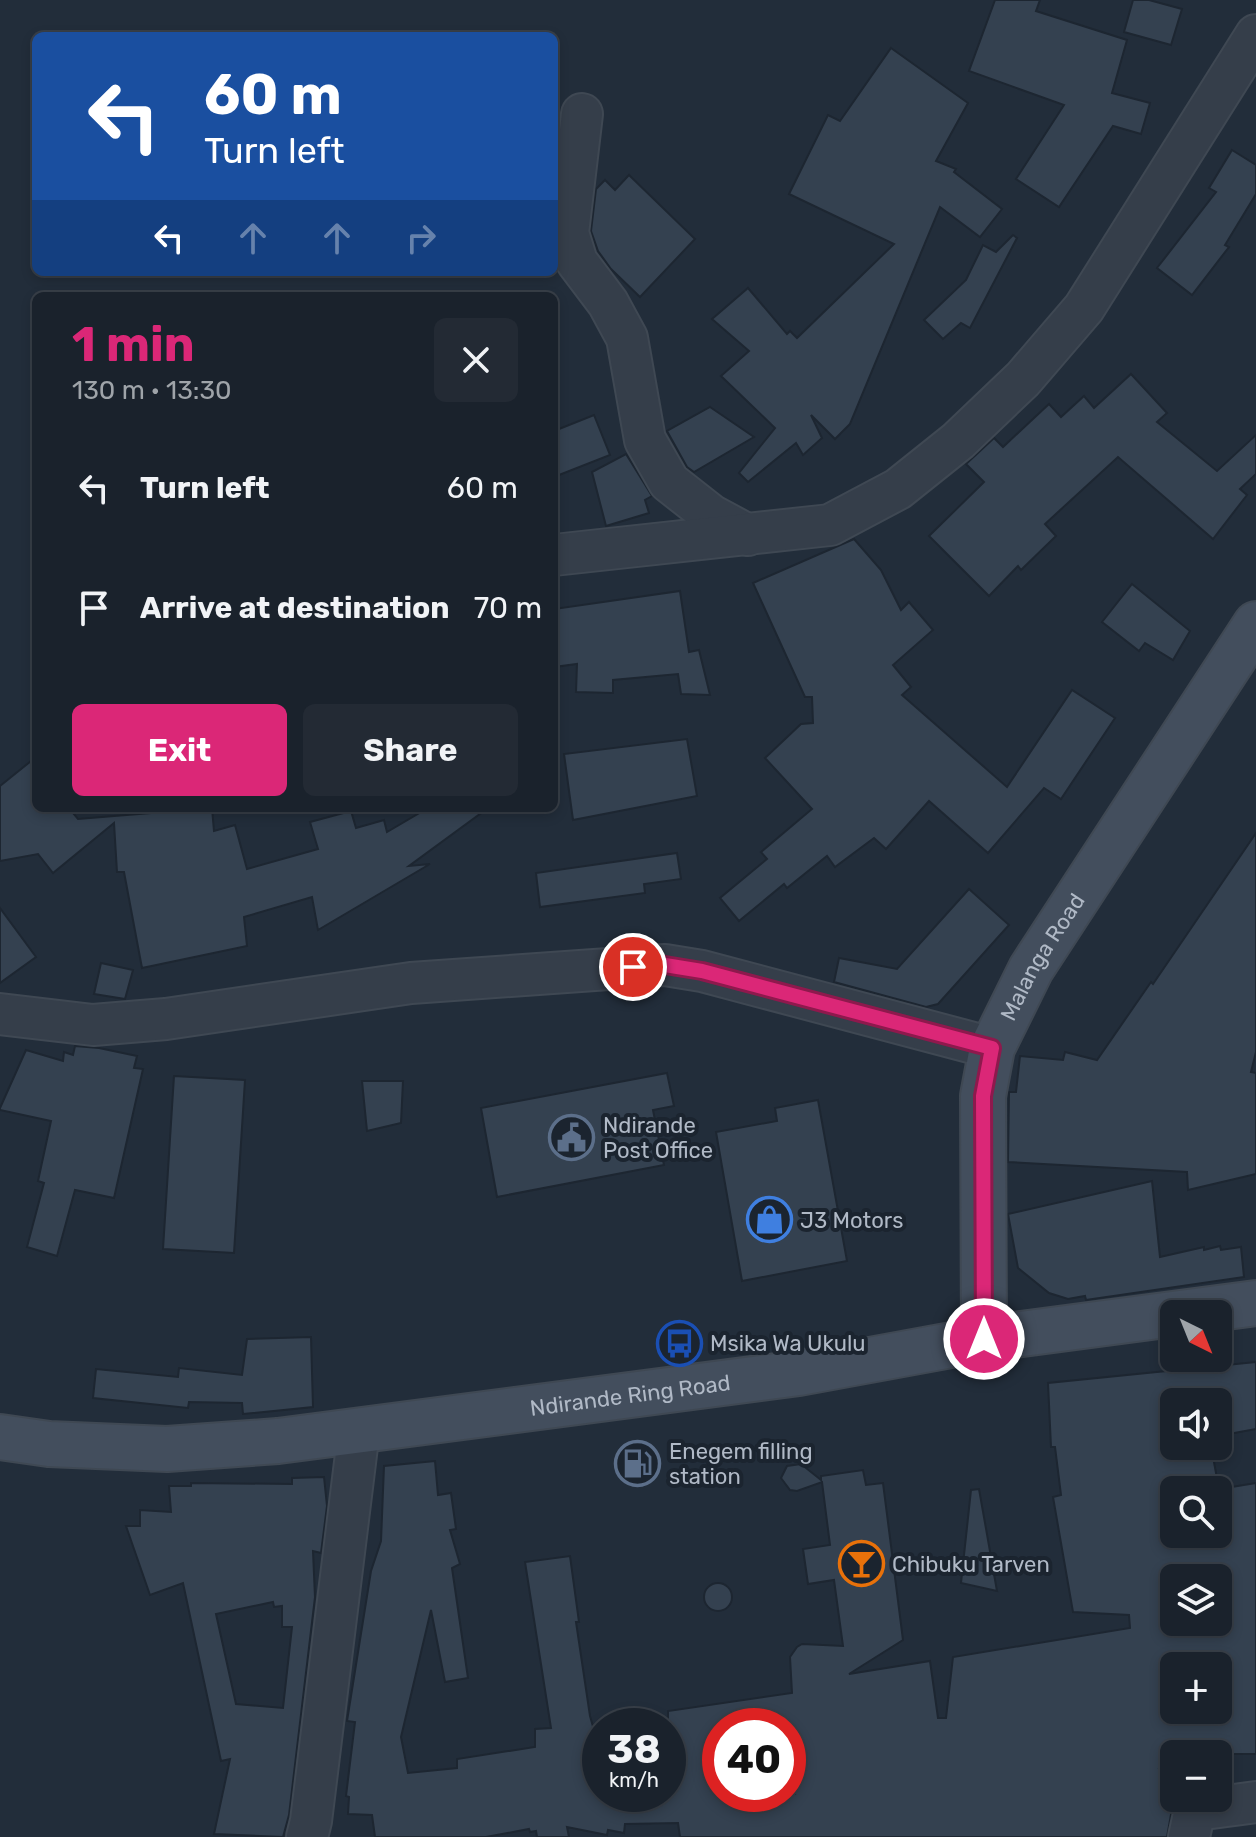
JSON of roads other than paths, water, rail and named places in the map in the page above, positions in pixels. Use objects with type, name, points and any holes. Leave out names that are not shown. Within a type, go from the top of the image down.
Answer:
[{"type":"street","points":[[558,555],[830,525],[898,489],[958,441],[1023,379],[1084,308],[1256,35]]},
{"type":"street","points":[[582,114],[568,233],[577,262],[608,303],[627,338],[645,440],[669,482],[711,515],[748,535]]},
{"type":"street","name":"Malanga Road","points":[[984,1339],[983,1096],[992,1048],[1031,969],[1256,624]]},
{"type":"street","points":[[0,1014],[108,1024],[166,1019],[411,983],[665,965],[702,971],[992,1048]]},
{"type":"street","name":"Ndirande Ring Road","points":[[0,1437],[49,1444],[167,1449],[278,1441],[799,1373],[984,1339],[1256,1303]]},
{"type":"street","points":[[307,1837],[359,1430]]},
{"type":"street","points":[[1189,1837],[1194,1814],[1204,1809],[1256,1802]]},
{"type":"place","name":"Ndirande Post Office","points":[[572,1138]]},
{"type":"place","name":"J3 Motors","points":[[769,1220]]},
{"type":"place","name":"Msika Wa Ukulu","points":[[679,1343]]},
{"type":"place","name":"Enegem filling station","points":[[638,1464]]},
{"type":"place","name":"Chibuku Tarven","points":[[861,1564]]}]
